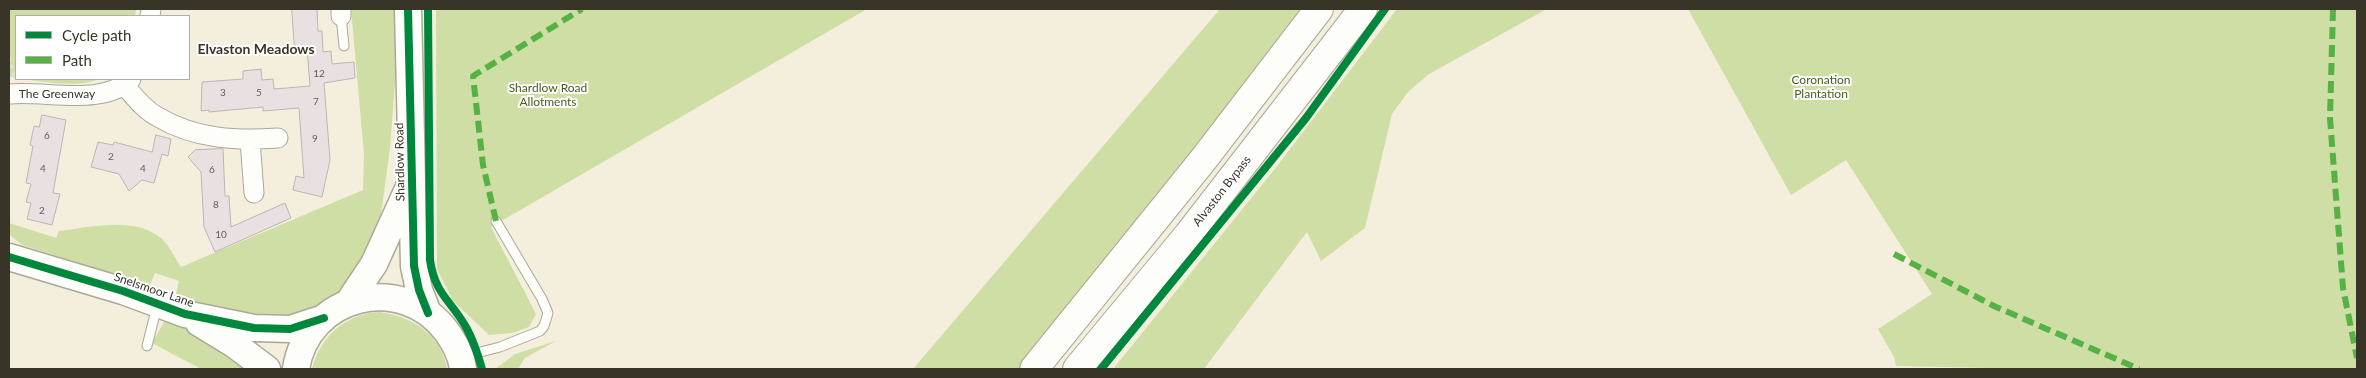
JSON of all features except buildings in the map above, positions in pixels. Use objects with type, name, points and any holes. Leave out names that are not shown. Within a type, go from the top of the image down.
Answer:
[{"type":"highway","points":[[1034,369],[1197,168],[1319,9]]},
{"type":"highway","name":"Alvaston Bypass","points":[[1078,369],[1188,235],[1363,9]]},
{"type":"street","name":"Shardlow Road","points":[[408,9],[414,266],[419,290],[428,313]]},
{"type":"street","name":"The Greenway","points":[[9,94],[88,95],[114,91],[128,82]]},
{"type":"street","points":[[128,82],[148,110],[168,122],[213,137],[250,140],[278,138]]},
{"type":"street","points":[[250,140],[254,194]]},
{"type":"street","name":"Shardlow Road","points":[[348,303],[382,248],[411,182]]},
{"type":"street","name":"Snelsmoor Lane","points":[[9,258],[58,270],[158,303],[185,314],[235,345],[267,369]]},
{"type":"street","points":[[296,369],[304,343],[324,318],[348,303],[382,297],[405,300],[417,305],[428,313],[446,330],[458,347],[462,363]]},
{"type":"street","name":"Snelsmoor Lane","points":[[185,314],[254,328],[301,327],[324,318]]},
{"type":"lane","points":[[341,12],[344,46]]},
{"type":"lane","points":[[462,363],[540,331],[544,326],[548,313],[542,299],[496,221]]},
{"type":"lane","points":[[146,346],[158,303]]},
{"type":"green space","points":[[9,9],[136,9],[135,15],[15,15],[15,78],[9,76]]},
{"type":"green space","points":[[351,9],[397,9],[395,82],[390,148],[381,215],[373,238],[360,265],[339,293],[320,306],[280,319],[211,308],[176,294],[179,281],[155,273],[150,285],[22,245],[10,235],[9,223],[56,238],[59,231],[85,227],[125,225],[138,227],[150,231],[161,238],[181,267],[363,190],[364,154]]},
{"type":"green space","name":"Shardlow Road Allotments","points":[[436,9],[867,9],[491,227],[536,314],[529,327],[512,333],[489,335],[453,301],[437,269]]},
{"type":"green space","points":[[1220,9],[1300,9],[1299,13],[1171,182],[1019,369],[913,369]]},
{"type":"green space","points":[[1397,9],[1547,9],[1429,74],[1408,92],[1392,114],[1365,228],[1321,261],[1307,232],[1204,369],[1113,369],[1274,170]]},
{"type":"green space","name":"Coronation Plantation","points":[[1688,9],[2357,9],[2357,369],[2037,369],[1896,366],[1894,357],[1878,329],[1932,294],[1846,160],[1791,195]]},
{"type":"green space","points":[[30,80],[96,80],[72,84]]},
{"type":"green space","points":[[379,312],[403,318],[424,329],[439,346],[447,369],[312,369],[321,347],[336,329],[355,317]]},
{"type":"green space","points":[[168,315],[261,369],[201,369],[152,343]]},
{"type":"green space","points":[[556,341],[525,358],[518,369],[495,369],[515,354]]},
{"type":"marked path","points":[[496,221],[483,165],[473,76],[582,9]]},
{"type":"marked path","points":[[2333,9],[2330,118],[2343,288],[2357,358]]},
{"type":"marked path","points":[[1894,254],[1994,306],[2139,369]]},
{"type":"cycle path","points":[[408,9],[414,266],[419,290],[428,313]]},
{"type":"cycle path","points":[[428,9],[430,260],[436,282],[467,329],[482,369]]},
{"type":"cycle path","points":[[1101,369],[1306,118],[1385,9]]},
{"type":"cycle path","points":[[9,257],[123,291],[185,314],[254,328],[290,329],[324,318]]},
{"type":"district","name":"Elvaston Meadows","points":[[256,49]]}]
